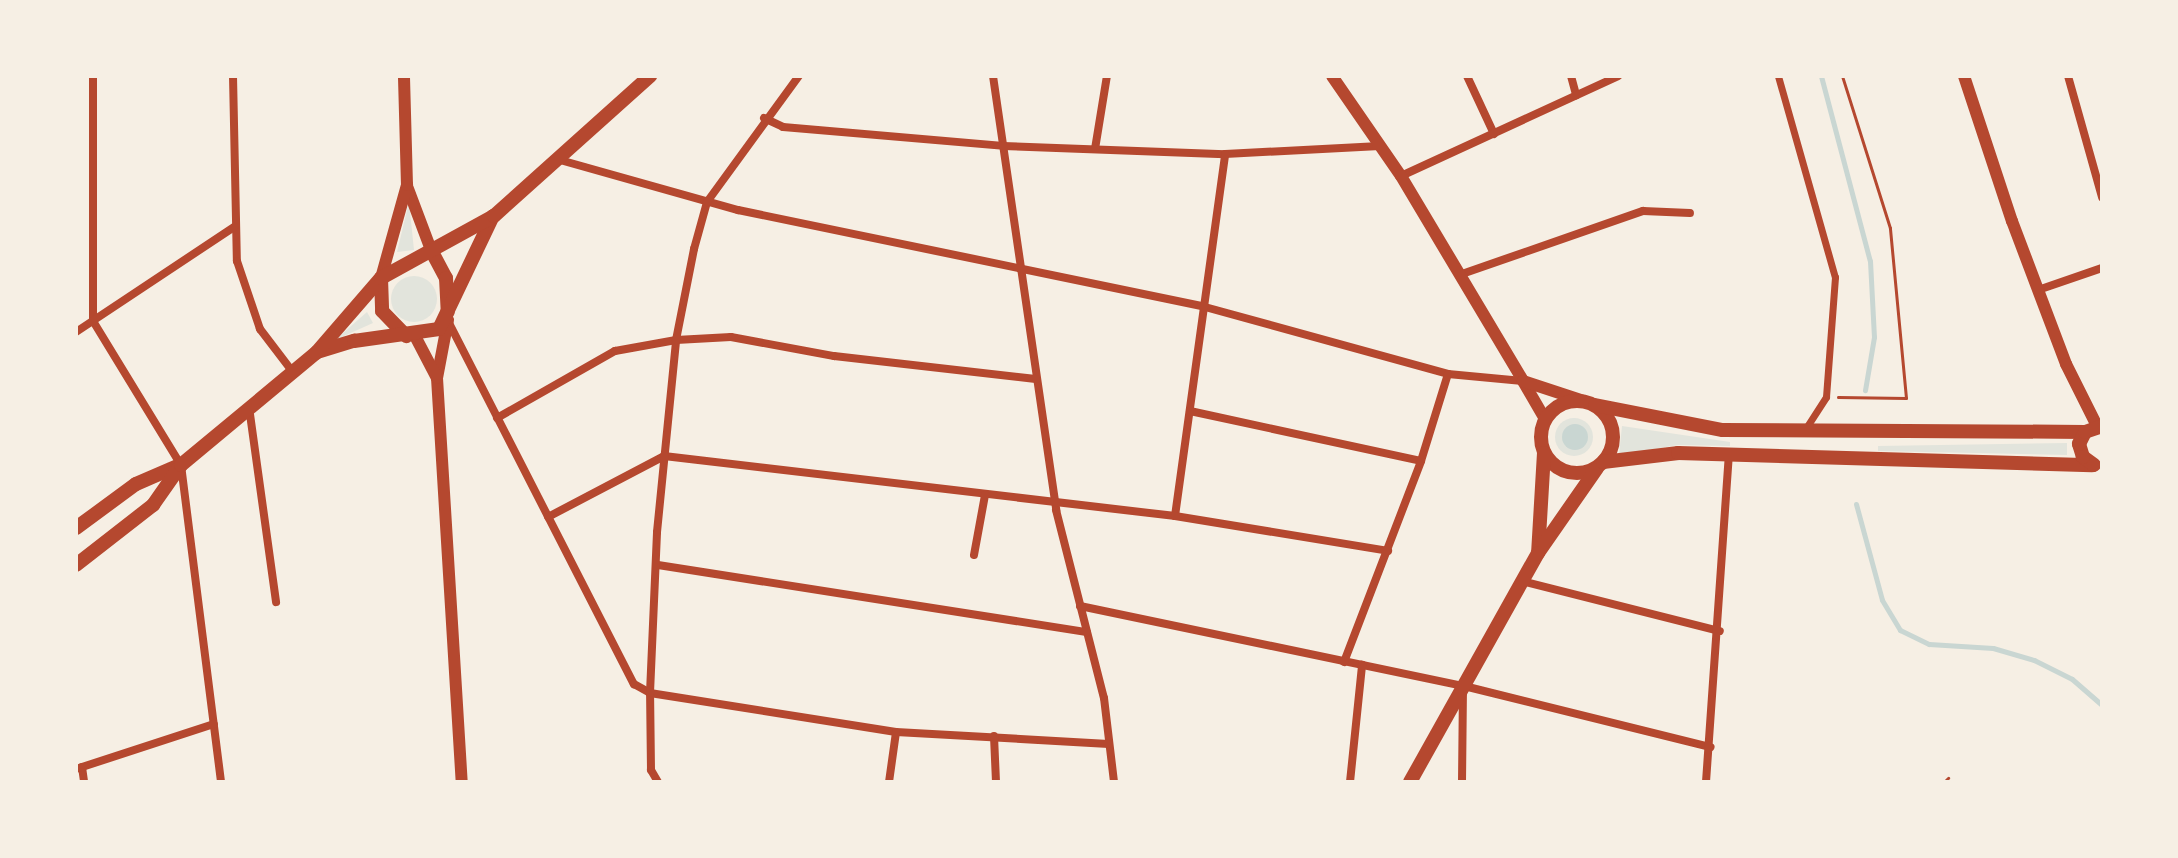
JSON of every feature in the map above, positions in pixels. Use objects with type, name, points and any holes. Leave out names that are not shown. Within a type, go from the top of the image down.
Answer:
[{"type":"main road","points":[[76,565],[153,505],[181,465],[316,353],[381,278],[494,216],[560,160],[650,76]]},
{"type":"main road","points":[[316,353],[354,341],[410,336],[439,329],[448,320],[494,216]]},
{"type":"main road","points":[[431,250],[446,278],[448,320]]},
{"type":"main road","points":[[381,278],[382,311],[410,336]]},
{"type":"main road","points":[[1538,553],[1545,419],[1562,403],[1590,403],[1689,426],[1803,432],[2094,428]]},
{"type":"main road","points":[[1410,782],[1538,553],[1600,465],[1614,431],[1590,403]]},
{"type":"main road","points":[[2094,428],[2080,451],[2099,467]]},
{"type":"main road","points":[[1544,453],[1574,473],[1600,465],[1669,453],[2099,467]]},
{"type":"main road","points":[[76,528],[136,484],[181,465]]},
{"type":"street","points":[[93,76],[93,321],[181,465],[221,782]]},
{"type":"street","points":[[233,76],[234,227],[243,292],[260,329],[292,371]]},
{"type":"street","points":[[381,278],[407,185],[404,76]]},
{"type":"street","points":[[645,782],[651,770],[650,693],[664,456],[676,340],[707,202],[764,118],[799,76]]},
{"type":"street","points":[[993,76],[1055,504],[1087,632],[1114,782]]},
{"type":"street","points":[[1095,149],[1107,76]]},
{"type":"street","points":[[1332,76],[1401,176],[1545,419]]},
{"type":"street","points":[[1467,76],[1494,134]]},
{"type":"street","points":[[1571,76],[1576,95]]},
{"type":"street","points":[[1401,176],[1618,76]]},
{"type":"street","points":[[1778,76],[1835,277],[1826,397],[1803,432]]},
{"type":"street","points":[[1964,76],[2038,290],[2094,428]]},
{"type":"street","points":[[2068,76],[2102,197]]},
{"type":"street","points":[[764,118],[783,127],[1003,146],[1225,154],[1380,146]]},
{"type":"street","points":[[1175,516],[1225,154]]},
{"type":"street","points":[[560,160],[707,202],[1205,307],[1448,374],[1523,381],[1590,403]]},
{"type":"street","points":[[407,185],[431,250]]},
{"type":"street","points":[[1459,275],[1643,211],[1690,213]]},
{"type":"street","points":[[76,332],[234,227]]},
{"type":"street","points":[[2038,290],[2102,268]]},
{"type":"street","points":[[448,320],[437,378],[462,782]]},
{"type":"street","points":[[448,320],[634,684],[650,693],[896,732],[1109,744]]},
{"type":"street","points":[[410,336],[437,378]]},
{"type":"street","points":[[497,418],[615,351],[676,340],[731,337],[834,356],[1036,379]]},
{"type":"street","points":[[1344,662],[1421,461],[1448,374]]},
{"type":"street","points":[[249,406],[276,602]]},
{"type":"street","points":[[1190,411],[1421,461]]},
{"type":"street","points":[[1706,782],[1720,631],[1729,455]]},
{"type":"street","points":[[548,517],[664,456],[1175,516],[1388,551]]},
{"type":"street","points":[[974,555],[985,495]]},
{"type":"street","points":[[658,565],[1087,632]]},
{"type":"street","points":[[1522,581],[1720,631]]},
{"type":"street","points":[[1080,606],[1464,686],[1711,747]]},
{"type":"street","points":[[1350,782],[1362,665]]},
{"type":"street","points":[[1462,782],[1464,686]]},
{"type":"street","points":[[84,782],[79,768],[214,724]]},
{"type":"street","points":[[889,782],[896,732]]},
{"type":"street","points":[[994,736],[996,782]]},
{"type":"street","points":[[651,770],[658,782]]},
{"type":"path","points":[[1842,76],[1890,228],[1902,327],[1906,398],[1847,396]]},
{"type":"path","points":[[1944,782],[1948,778]]},
{"type":"shaded area","points":[[409,202],[414,250],[397,252]]},
{"type":"shaded area","points":[[414,276],[430,283],[437,299],[430,315],[414,322],[398,315],[391,299],[398,283]]},
{"type":"shaded area","points":[[367,312],[373,323],[335,340]]},
{"type":"shaded area","points":[[1574,418],[1587,424],[1593,437],[1587,450],[1574,456],[1561,450],[1555,437],[1561,424]]},
{"type":"shaded area","points":[[1575,424],[1584,428],[1588,437],[1584,446],[1575,450],[1566,446],[1562,437],[1566,428]]},
{"type":"shaded area","points":[[1622,426],[1730,442],[1730,446],[1678,445],[1619,455]]},
{"type":"shaded area","points":[[2067,443],[2067,455],[1878,451],[1878,446]]},
{"type":"waterway","points":[[1821,76],[1870,261],[1874,337],[1865,390]]},
{"type":"waterway","points":[[1856,504],[1882,600],[1900,630],[1929,644],[1993,648],[2034,660],[2072,679],[2102,705]]}]
